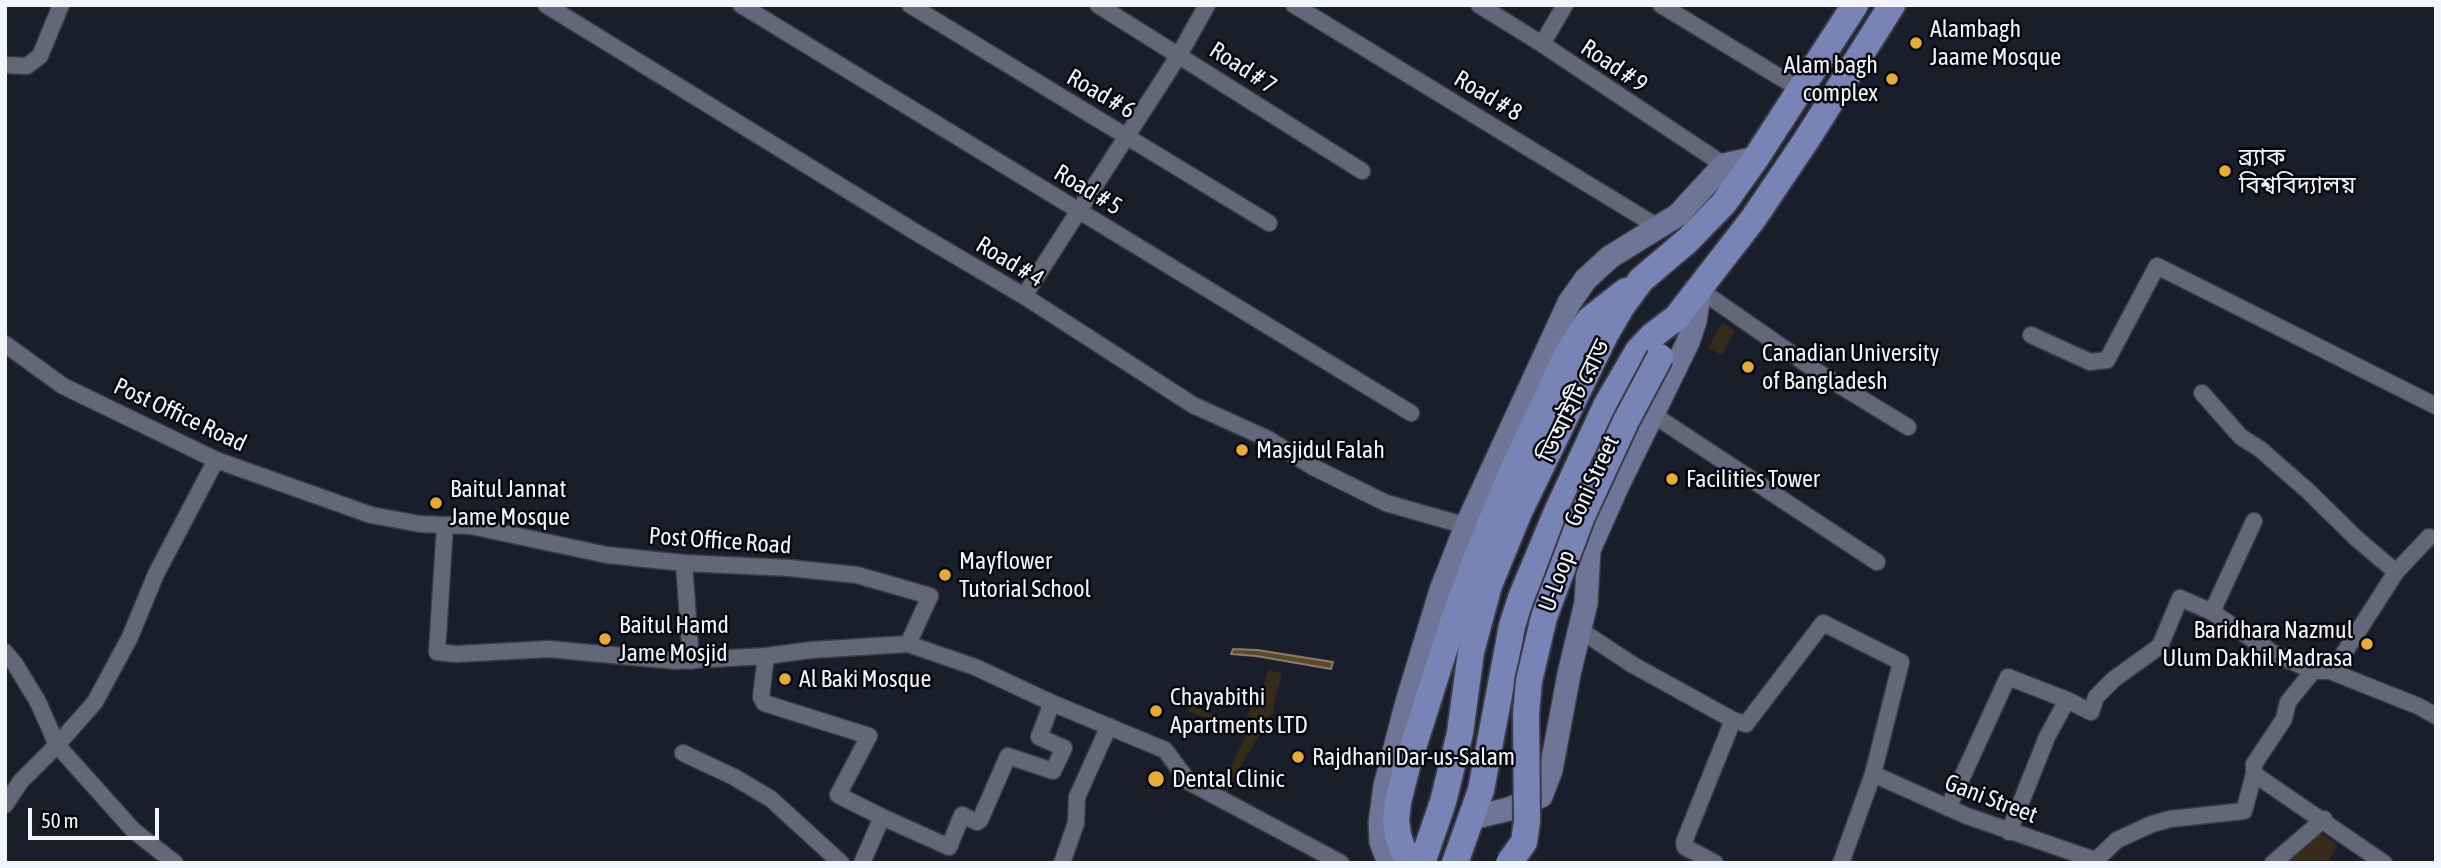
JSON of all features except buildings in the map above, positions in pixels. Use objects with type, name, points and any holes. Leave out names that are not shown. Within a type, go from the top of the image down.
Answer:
[{"type":"main road","name":"ডিআইটি রোড","points":[[1455,863],[1481,790],[1512,626],[1530,573],[1607,404],[1638,351],[1652,336],[1678,317],[1753,219],[1892,5]]},
{"type":"main road","name":"ডিআইটি রোড","points":[[1422,863],[1443,802],[1460,733],[1471,652],[1481,610],[1499,559],[1605,335],[1641,280],[1707,222],[1724,203],[1801,90],[1847,8]]},
{"type":"main road","points":[[1414,863],[1402,848],[1396,820],[1407,766],[1453,622],[1491,520],[1581,329],[1600,310],[1641,280]]},
{"type":"main road","name":"U-Loop","points":[[1509,863],[1524,842],[1527,821],[1526,713],[1529,681],[1544,617],[1582,516],[1678,317]]},
{"type":"street","points":[[5,65],[27,66],[40,56],[61,5]]},
{"type":"street","name":"Road # 4","points":[[546,5],[1024,296],[1193,405],[1268,439],[1313,467],[1386,503],[1467,524]]},
{"type":"street","name":"Road # 5","points":[[741,5],[1411,413]]},
{"type":"street","name":"Road # 6","points":[[909,5],[1269,223]]},
{"type":"street","name":"Road # 7","points":[[1098,5],[1362,171]]},
{"type":"street","points":[[1024,296],[1179,55],[1207,5]]},
{"type":"street","name":"Road # 8","points":[[1294,5],[1316,10],[1658,227]]},
{"type":"street","name":"Road # 9","points":[[1479,5],[1724,165]]},
{"type":"street","points":[[1542,44],[1565,5]]},
{"type":"street","points":[[1661,5],[1801,90]]},
{"type":"street","points":[[1389,863],[1381,842],[1380,823],[1390,762],[1441,590],[1467,524],[1569,303],[1586,279],[1610,257],[1678,215],[1724,165],[1756,158]]},
{"type":"street","points":[[2031,335],[2090,362],[2107,360],[2157,266],[2436,406]]},
{"type":"street","points":[[1700,290],[1821,374],[1908,427]]},
{"type":"street","name":"Goni Street","points":[[1472,818],[1509,809],[1541,796],[1551,770],[1587,603],[1590,550],[1688,342],[1700,290]]},
{"type":"street","name":"Post Office Road","points":[[5,344],[63,386],[216,460],[371,515],[420,524],[471,526],[607,555],[857,575],[930,596],[908,644]]},
{"type":"street","points":[[2202,393],[2241,437],[2260,449],[2396,572]]},
{"type":"street","points":[[1652,414],[1877,562]]},
{"type":"street","points":[[5,805],[21,781],[95,702],[130,637],[156,575],[216,460]]},
{"type":"street","points":[[2212,612],[2254,521]]},
{"type":"street","points":[[445,525],[437,652],[456,654],[549,649],[691,661],[908,644],[975,667],[1052,703],[1165,750],[1189,782],[1341,863]]},
{"type":"street","points":[[2094,861],[2117,840],[2152,824],[2184,817],[2245,811],[2254,764],[2284,719],[2288,702],[2322,671],[2337,664],[2396,572],[2428,537]]},
{"type":"street","points":[[684,563],[691,661]]},
{"type":"street","points":[[1948,808],[2008,677],[2091,712],[2096,696],[2114,679],[2160,646],[2180,598],[2212,612],[2273,653],[2418,706],[2436,716]]},
{"type":"street","points":[[1580,629],[1633,665],[1733,720],[1746,724],[1823,623],[1901,662],[1873,774],[1841,863]]},
{"type":"street","points":[[5,652],[38,702],[57,745],[134,831],[175,863]]},
{"type":"street","points":[[766,656],[761,697],[764,703],[869,736],[838,795],[948,847],[962,815],[979,822],[1008,756],[1051,772],[1055,769],[1064,748],[1039,737],[1052,703]]},
{"type":"street","points":[[2009,832],[2047,737],[2067,700]]},
{"type":"street","points":[[1715,863],[1685,847],[1684,842],[1733,720]]},
{"type":"street","points":[[1062,863],[1076,823],[1077,797],[1110,726]]},
{"type":"street","points":[[683,753],[734,777],[771,799],[841,863]]},
{"type":"street","name":"Gani Street","points":[[1873,774],[1948,808],[2094,861]]},
{"type":"street","points":[[2254,774],[2384,863]]},
{"type":"street","points":[[862,863],[882,817]]},
{"type":"street","points":[[2273,863],[2324,820]]},
{"type":"shaded area","points":[[1722,323],[1735,330],[1722,355],[1708,348]]},
{"type":"shaded area","points":[[1233,649],[1257,650],[1333,662],[1331,669],[1231,654]]},
{"type":"shaded area","points":[[1268,670],[1282,673],[1274,711],[1224,798],[1217,794],[1247,734],[1188,711],[1189,705],[1244,726],[1253,702],[1258,704]]},
{"type":"shaded area","points":[[2315,829],[2338,845],[2327,863],[2280,863]]},
{"type":"place","name":"Alambagh Jaame Mosque","points":[[1916,43]]},
{"type":"place","name":"Alam bagh complex","points":[[1892,79]]},
{"type":"place","name":"ব্র্যাক বিশ্ববিদ্যালয়","points":[[2225,171]]},
{"type":"place","name":"Canadian University of Bangladesh","points":[[1748,367]]},
{"type":"place","name":"Masjidul Falah","points":[[1242,450]]},
{"type":"place","name":"Facilities Tower","points":[[1672,479]]},
{"type":"place","name":"Baitul Jannat Jame Mosque","points":[[436,503]]},
{"type":"place","name":"Mayflower Tutorial School","points":[[945,575]]},
{"type":"place","name":"Baitul Hamd Jame Mosjid","points":[[605,639]]},
{"type":"place","name":"Baridhara Nazmul Ulum Dakhil Madrasa","points":[[2367,644]]},
{"type":"place","name":"Al Baki Mosque","points":[[785,679]]},
{"type":"place","name":"Chayabithi Apartments LTD","points":[[1156,711]]},
{"type":"place","name":"Rajdhani Dar-us-Salam","points":[[1298,757]]},
{"type":"place","name":"Dental Clinic","points":[[1156,779]]}]
